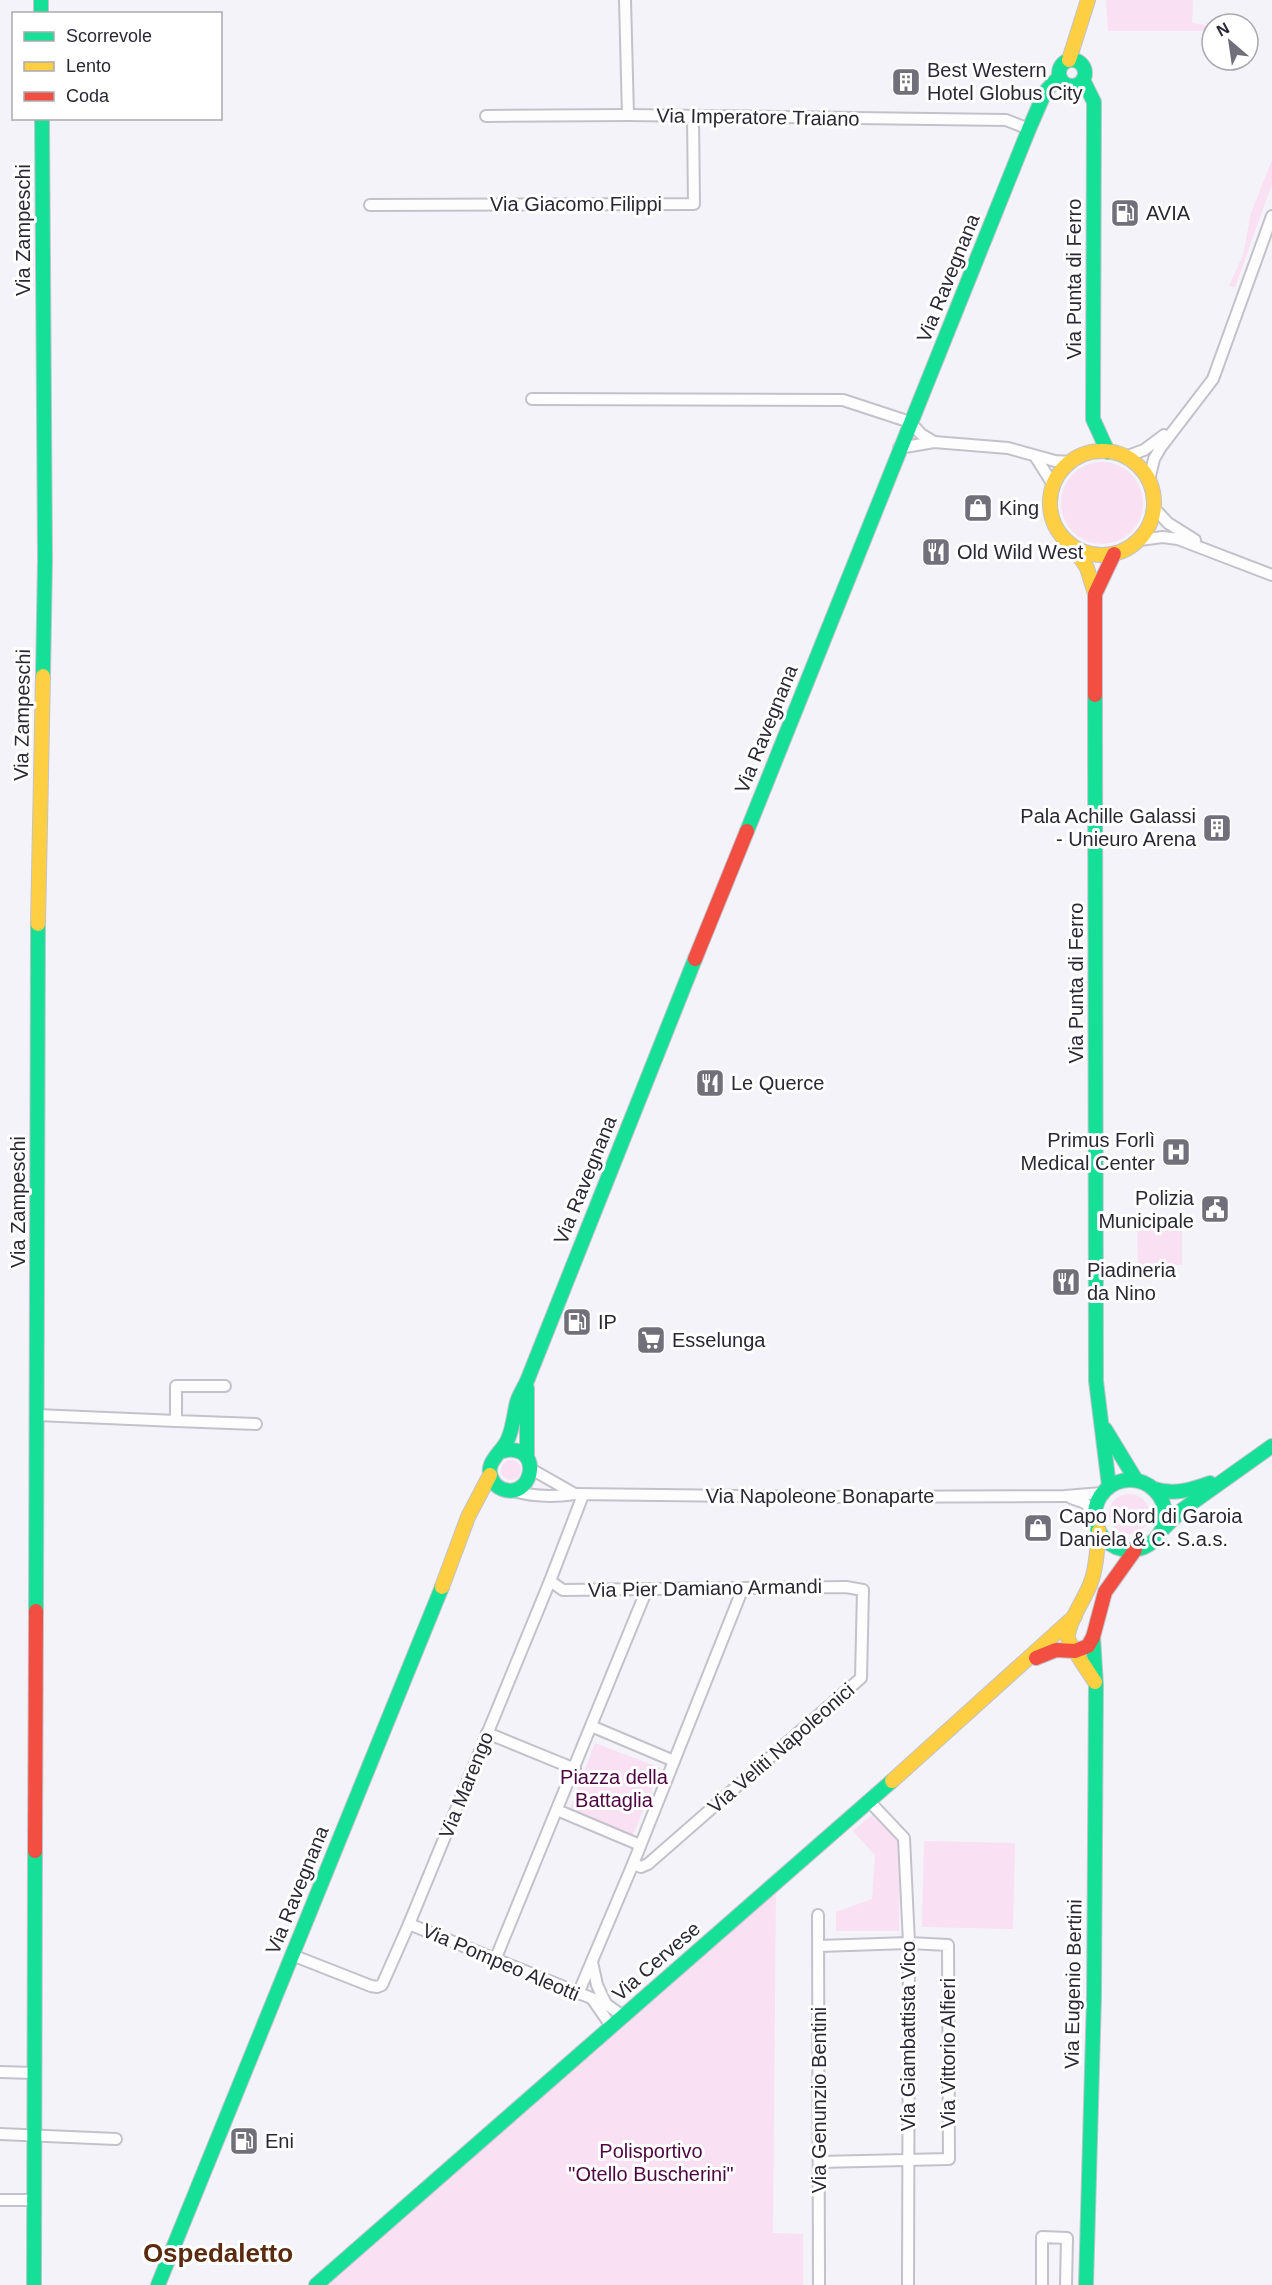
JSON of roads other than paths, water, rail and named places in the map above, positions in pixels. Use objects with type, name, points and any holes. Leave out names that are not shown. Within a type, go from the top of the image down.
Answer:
[{"type":"street","points":[[625,0],[628,114]]},
{"type":"street","points":[[1070,81],[1085,72],[1073,61],[1087,4]]},
{"type":"street","name":"Via Ravegnana","points":[[499,1452],[508,1440],[518,1399],[1029,129],[1045,92],[1070,81],[1062,65],[1073,61]]},
{"type":"street","name":"Via Punta di Ferro","points":[[1070,81],[1095,102],[1093,419],[1108,452]]},
{"type":"street","name":"Via Imperatore Traiano","points":[[486,116],[628,114],[1006,120],[1029,129]]},
{"type":"street","name":"Via Giacomo Filippi","points":[[370,205],[694,204],[693,116]]},
{"type":"street","name":"Via Zampeschi","points":[[34,2285],[38,904],[45,560],[42,120]]},
{"type":"street","points":[[1149,480],[1154,459],[1203,394],[1221,362],[1272,216]]},
{"type":"street","points":[[532,399],[843,400],[910,422],[921,434],[934,442]]},
{"type":"street","points":[[1125,457],[1152,446],[1188,412]]},
{"type":"street","points":[[1075,460],[1093,419]]},
{"type":"street","points":[[899,448],[934,442],[1008,448],[1055,461],[1075,460]]},
{"type":"street","points":[[1072,546],[1089,554],[1114,554],[1138,540],[1149,525],[1154,508],[1149,480],[1140,467],[1125,457],[1108,452],[1094,452],[1075,460],[1063,470],[1054,486],[1050,502],[1053,519],[1063,537],[1081,556],[1095,594]]},
{"type":"street","points":[[1035,456],[1054,486]]},
{"type":"street","points":[[1154,508],[1168,523],[1222,555]]},
{"type":"street","points":[[1138,540],[1163,537],[1178,539],[1272,575]]},
{"type":"street","name":"Via Punta di Ferro","points":[[1105,1490],[1096,1381],[1095,594],[1114,554]]},
{"type":"street","name":"Via Ravegnana","points":[[527,1381],[529,1463]]},
{"type":"street","points":[[176,1421],[176,1386],[225,1386]]},
{"type":"street","points":[[37,1415],[256,1424]]},
{"type":"street","name":"Via Punta di Ferro","points":[[1099,1416],[1111,1442],[1136,1480]]},
{"type":"street","points":[[1098,1531],[1103,1538],[1116,1547],[1135,1550],[1150,1544],[1182,1510],[1272,1446]]},
{"type":"street","points":[[471,1510],[488,1497],[509,1490],[527,1482],[529,1463],[517,1450],[508,1449],[499,1452],[491,1462],[490,1475],[495,1484],[509,1490]]},
{"type":"street","name":"Via Napoleone Bonaparte","points":[[529,1463],[579,1495]]},
{"type":"street","points":[[1154,1489],[1167,1494],[1180,1493],[1212,1482],[1242,1467]]},
{"type":"street","name":"Via Ravegnana","points":[[158,2285],[441,1591],[471,1510],[490,1475]]},
{"type":"street","points":[[1094,1514],[1097,1501],[1105,1490],[1123,1480],[1136,1480],[1147,1484],[1161,1497],[1165,1508],[1162,1530]]},
{"type":"street","name":"Via Napoleone Bonaparte","points":[[509,1490],[526,1495],[557,1496],[1065,1496],[1105,1490]]},
{"type":"street","name":"Via Marengo","points":[[292,1955],[370,1986],[377,1987],[382,1984],[410,1924],[550,1581],[579,1495]]},
{"type":"street","name":"Via Napoleone Bonaparte","points":[[1065,1496],[1085,1503],[1094,1514]]},
{"type":"street","name":"Via Cervese","points":[[1075,1651],[1070,1646],[1068,1637],[1092,1581],[1098,1531],[1094,1514]]},
{"type":"street","points":[[1096,1684],[1075,1651],[1088,1646],[1093,1637],[1105,1592],[1135,1550]]},
{"type":"street","name":"Via Pier Damiano Armandi","points":[[550,1581],[563,1590],[846,1587],[863,1590]]},
{"type":"street","points":[[578,1994],[633,1864],[743,1588]]},
{"type":"street","points":[[495,1960],[647,1589]]},
{"type":"street","name":"Via Veliti Napoleonici","points":[[633,1864],[640,1867],[648,1864],[861,1678],[863,1590]]},
{"type":"street","name":"Via Cervese","points":[[316,2285],[869,1801],[1075,1617]]},
{"type":"street","name":"Via Eugenio Bertini","points":[[1086,2285],[1094,1997],[1096,1684],[1093,1637]]},
{"type":"street","name":"Via Cervese","points":[[1020,1666],[1049,1652],[1075,1651]]},
{"type":"street","points":[[591,1726],[674,1761]]},
{"type":"street","points":[[488,1733],[575,1768]]},
{"type":"street","name":"Via Giambattista Vico","points":[[869,1801],[904,1838],[909,1943],[908,2285]]},
{"type":"street","points":[[557,1810],[640,1845]]},
{"type":"street","name":"Via Genunzio Bentini","points":[[818,1915],[819,2285]]},
{"type":"street","name":"Via Pompeo Aleotti","points":[[410,1924],[606,2004],[623,2016]]},
{"type":"street","points":[[819,1946],[909,1943]]},
{"type":"street","name":"Via Vittorio Alfieri","points":[[908,2160],[949,2159],[948,1945],[909,1943]]},
{"type":"street","points":[[592,1962],[597,1985],[606,2004]]},
{"type":"street","points":[[593,2000],[611,2026]]},
{"type":"street","points":[[0,2072],[34,2073]]},
{"type":"street","points":[[0,2134],[116,2139]]},
{"type":"street","points":[[819,2162],[908,2160]]},
{"type":"street","points":[[0,2200],[34,2200]]},
{"type":"street","points":[[1042,2285],[1042,2237],[1086,2236]]},
{"type":"street","points":[[1066,2285],[1067,2238]]},
{"type":"place","name":"Best Western Hotel Globus City","points":[[906,82]]},
{"type":"place","name":"AVIA","points":[[1125,213]]},
{"type":"place","name":"King","points":[[978,508]]},
{"type":"place","name":"Old Wild West","points":[[936,552]]},
{"type":"place","name":"Pala Achille Galassi - Unieuro Arena","points":[[1217,828]]},
{"type":"place","name":"Le Querce","points":[[710,1083]]},
{"type":"place","name":"Primus Forlì Medical Center","points":[[1176,1152]]},
{"type":"place","name":"Polizia Municipale","points":[[1215,1209]]},
{"type":"place","name":"Piadineria da Nino","points":[[1066,1282]]},
{"type":"place","name":"IP","points":[[577,1322]]},
{"type":"place","name":"Esselunga","points":[[651,1340]]},
{"type":"place","name":"Capo Nord di Garoia Daniela & C. S.a.s.","points":[[1038,1528]]},
{"type":"place","name":"Eni","points":[[244,2141]]},
{"type":"district","name":"Ospedaletto","points":[[218,2253]]},
{"type":"park label","name":"Piazza della Battaglia","points":[[614,1788]]},
{"type":"park label","name":"Polisportivo \"Otello Buscherini\"","points":[[651,2162]]}]
